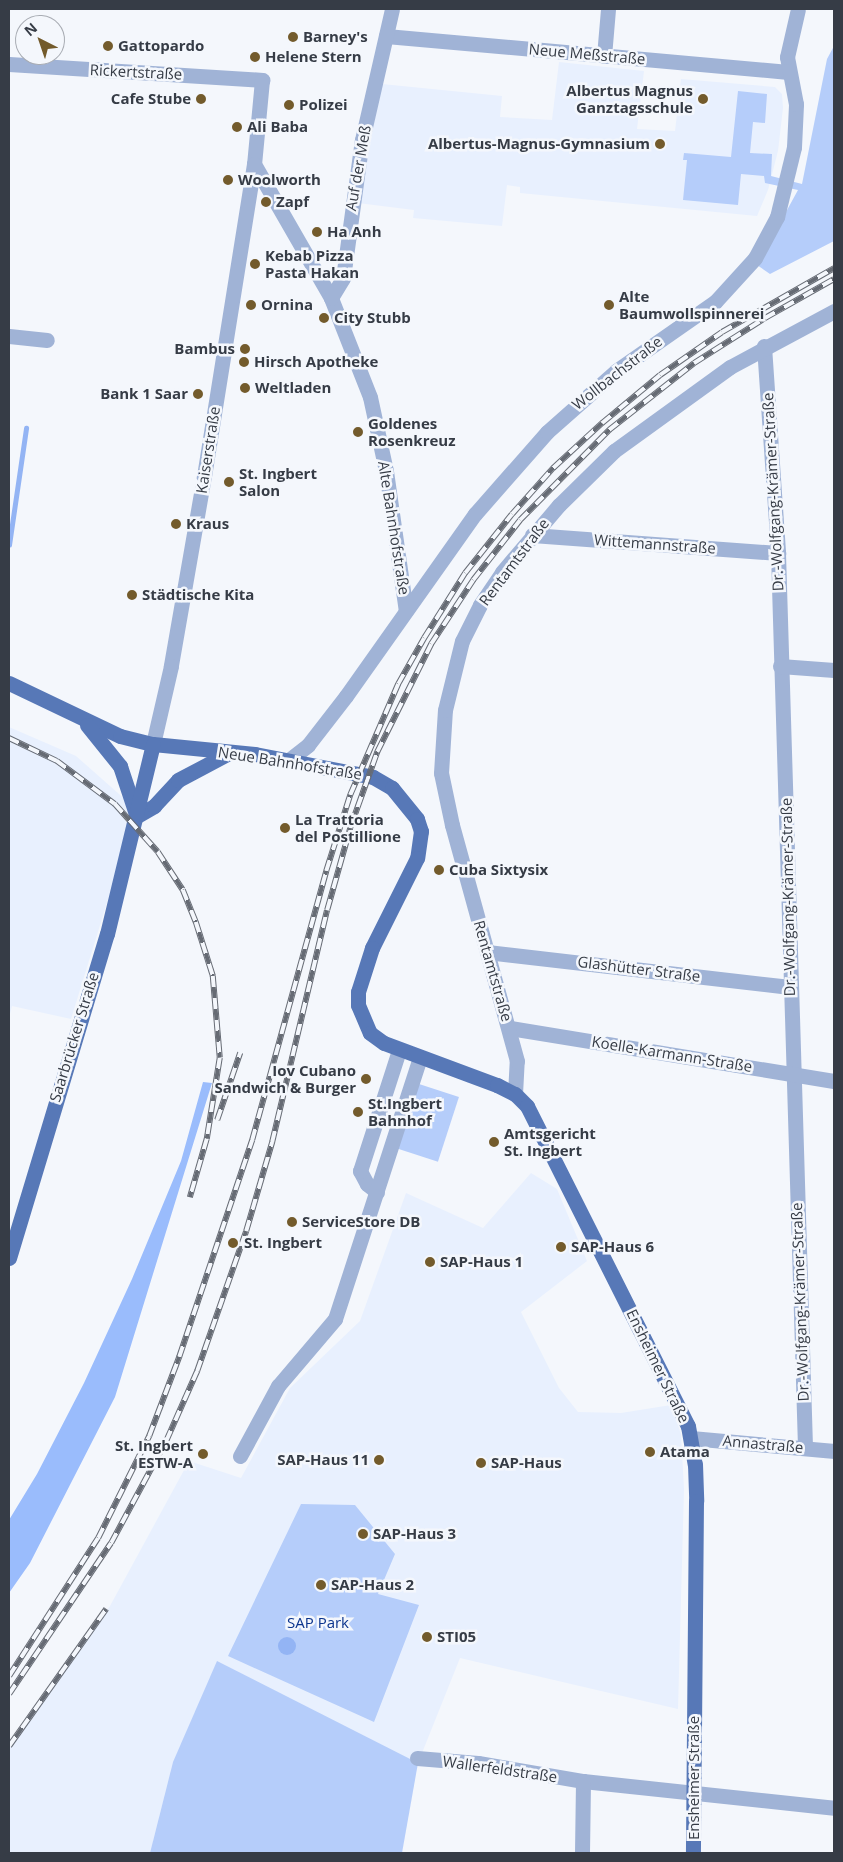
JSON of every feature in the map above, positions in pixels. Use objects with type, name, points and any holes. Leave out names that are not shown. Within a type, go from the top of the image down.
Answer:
[{"type":"main road","points":[[9,683],[36,693],[82,720],[116,759],[137,816],[154,806],[178,780],[230,753]]},
{"type":"main road","name":"Neue Bahnhofstraße","points":[[82,720],[120,736],[153,744],[288,760],[373,777],[401,797],[417,819],[421,831],[417,858],[372,948],[358,992],[358,1005],[370,1033]]},
{"type":"main road","name":"Kaiserstraße","points":[[137,816],[153,744]]},
{"type":"main road","name":"Saarbrücker Straße","points":[[9,1258],[14,1225],[107,934],[137,816]]},
{"type":"main road","name":"Ensheimer Straße","points":[[370,1033],[398,1050],[462,1071],[515,1094],[536,1121],[682,1411],[691,1438],[696,1501],[693,1853]]},
{"type":"street","name":"Auf der Meß","points":[[331,298],[343,278],[362,140],[392,9]]},
{"type":"street","points":[[604,56],[608,9]]},
{"type":"street","name":"Wollbachstraße","points":[[406,611],[475,514],[547,432],[616,371],[715,302],[755,258],[777,217],[794,147],[796,104],[788,72],[788,44],[798,9]]},
{"type":"street","name":"Neue Meßstraße","points":[[386,36],[788,72]]},
{"type":"street","name":"Rickertstraße","points":[[9,64],[262,80]]},
{"type":"street","name":"Kaiserstraße","points":[[153,744],[170,674],[193,543],[254,164],[262,80]]},
{"type":"street","name":"Alte Bahnhofstraße","points":[[254,164],[331,298],[370,397],[386,470],[406,611],[312,740],[288,760]]},
{"type":"street","name":"Rentamtstraße","points":[[515,1094],[517,1061],[510,1028],[487,952],[447,804],[441,765],[445,710],[462,641],[476,612],[502,572],[532,535],[614,451],[680,401],[764,346],[834,311]]},
{"type":"street","points":[[9,336],[47,340]]},
{"type":"street","name":"Dr.-Wolfgang-Krämer-Straße","points":[[764,346],[778,553],[792,1074],[805,1448]]},
{"type":"street","name":"Wittemannstraße","points":[[532,535],[778,553]]},
{"type":"street","points":[[780,666],[834,670]]},
{"type":"street","name":"Glashütter Straße","points":[[487,952],[790,987]]},
{"type":"street","name":"Koelle-Karmann-Straße","points":[[510,1028],[834,1082]]},
{"type":"street","points":[[377,1192],[367,1184],[360,1171],[398,1050]]},
{"type":"street","points":[[240,1456],[278,1386],[335,1319],[420,1058]]},
{"type":"street","name":"Annastraße","points":[[691,1438],[834,1451]]},
{"type":"street","name":"Wallerfeldstraße","points":[[418,1758],[478,1763],[583,1781],[834,1808]]},
{"type":"street","points":[[582,1853],[583,1781]]},
{"type":"shaded area","points":[[559,62],[644,71],[637,129],[675,131],[681,79],[775,87],[782,94],[783,108],[778,151],[768,190],[757,216],[520,193],[520,187],[507,185],[502,226],[413,218],[414,210],[358,203],[382,84],[502,96],[500,117],[552,120]]},
{"type":"shaded area","points":[[9,727],[76,756],[136,809],[71,1019],[12,1006],[9,1018]]},
{"type":"shaded area","points":[[203,1082],[212,1083],[115,1397],[30,1563],[9,1593],[9,1520],[37,1474],[84,1383],[132,1279],[181,1161]]},
{"type":"shaded area","points":[[531,1173],[557,1189],[587,1261],[521,1312],[559,1388],[578,1412],[621,1413],[671,1405],[681,1434],[684,1489],[678,1709],[460,1658],[418,1763],[173,1762],[150,1853],[9,1853],[9,1746],[110,1606],[189,1461],[241,1478],[290,1388],[360,1321],[406,1193],[483,1228]]},
{"type":"shaded area","points":[[283,1637],[291,1637],[296,1642],[294,1653],[283,1655],[278,1650],[278,1642]]},
{"type":"green space","points":[[834,46],[834,241],[770,274],[757,265],[798,190],[765,183],[764,176],[741,174],[738,205],[683,200],[687,160],[683,160],[684,153],[731,157],[738,91],[767,94],[765,123],[753,122],[750,153],[772,154],[771,176],[802,184],[827,59]]},
{"type":"green space","points":[[419,1084],[459,1097],[438,1162],[398,1149]]},
{"type":"green space","name":"SAP Park","points":[[301,1504],[355,1505],[395,1554],[378,1594],[419,1605],[374,1722],[228,1656]]},
{"type":"green space","points":[[217,1661],[418,1763],[402,1853],[150,1853],[173,1762]]},
{"type":"waterway","points":[[9,545],[26,428]]},
{"type":"railway","points":[[9,1676],[98,1538],[149,1436],[179,1357],[252,1140],[326,871],[350,795],[398,684],[424,638],[465,573],[512,514],[553,468],[602,423],[660,375],[722,332],[834,268]]},
{"type":"railway","points":[[9,1694],[111,1543],[166,1441],[197,1371],[246,1231],[272,1142],[327,910],[350,828],[377,752],[431,644],[473,580],[520,520],[609,430],[694,363],[765,318],[834,279]]},
{"type":"railway","points":[[9,738],[57,761],[115,804],[158,852],[183,890],[196,922],[213,976],[220,1058],[207,1139],[190,1198]]},
{"type":"railway","points":[[217,1120],[240,1053]]},
{"type":"railway","points":[[9,1746],[106,1609]]},
{"type":"place","name":"Barney's","points":[[293,37]]},
{"type":"place","name":"Gattopardo","points":[[108,46]]},
{"type":"place","name":"Helene Stern","points":[[255,57]]},
{"type":"place","name":"Cafe Stube","points":[[201,99]]},
{"type":"place","name":"Albertus Magnus Ganztagsschule","points":[[703,99]]},
{"type":"place","name":"Polizei","points":[[289,105]]},
{"type":"place","name":"Ali Baba","points":[[237,127]]},
{"type":"place","name":"Albertus-Magnus-Gymnasium","points":[[660,144]]},
{"type":"place","name":"Woolworth","points":[[228,180]]},
{"type":"place","name":"Zapf","points":[[266,202]]},
{"type":"place","name":"Ha Anh","points":[[317,232]]},
{"type":"place","name":"Kebab Pizza Pasta Hakan","points":[[255,264]]},
{"type":"place","name":"Ornina","points":[[251,305]]},
{"type":"place","name":"Alte Baumwollspinnerei","points":[[609,305]]},
{"type":"place","name":"City Stubb","points":[[324,318]]},
{"type":"place","name":"Bambus","points":[[245,349]]},
{"type":"place","name":"Hirsch Apotheke","points":[[244,362]]},
{"type":"place","name":"Weltladen","points":[[245,388]]},
{"type":"place","name":"Bank 1 Saar","points":[[198,394]]},
{"type":"place","name":"Goldenes Rosenkreuz","points":[[358,432]]},
{"type":"place","name":"St. Ingbert Salon","points":[[229,482]]},
{"type":"place","name":"Kraus","points":[[176,524]]},
{"type":"place","name":"Städtische Kita","points":[[132,595]]},
{"type":"place","name":"La Trattoria del Postillione","points":[[285,828]]},
{"type":"place","name":"Cuba Sixtysix","points":[[439,870]]},
{"type":"place","name":"Iov Cubano Sandwich & Burger","points":[[366,1079]]},
{"type":"place","name":"St.Ingbert Bahnhof","points":[[358,1112]]},
{"type":"place","name":"Amtsgericht St. Ingbert","points":[[494,1142]]},
{"type":"place","name":"ServiceStore DB","points":[[292,1222]]},
{"type":"place","name":"St. Ingbert","points":[[233,1243]]},
{"type":"place","name":"SAP-Haus 6","points":[[561,1247]]},
{"type":"place","name":"SAP-Haus 1","points":[[430,1262]]},
{"type":"place","name":"Atama","points":[[650,1452]]},
{"type":"place","name":"St. Ingbert ESTW-A","points":[[203,1454]]},
{"type":"place","name":"SAP-Haus 11","points":[[379,1460]]},
{"type":"place","name":"SAP-Haus","points":[[481,1463]]},
{"type":"place","name":"SAP-Haus 3","points":[[363,1534]]},
{"type":"place","name":"SAP-Haus 2","points":[[321,1585]]},
{"type":"place","name":"STI05","points":[[427,1637]]}]
